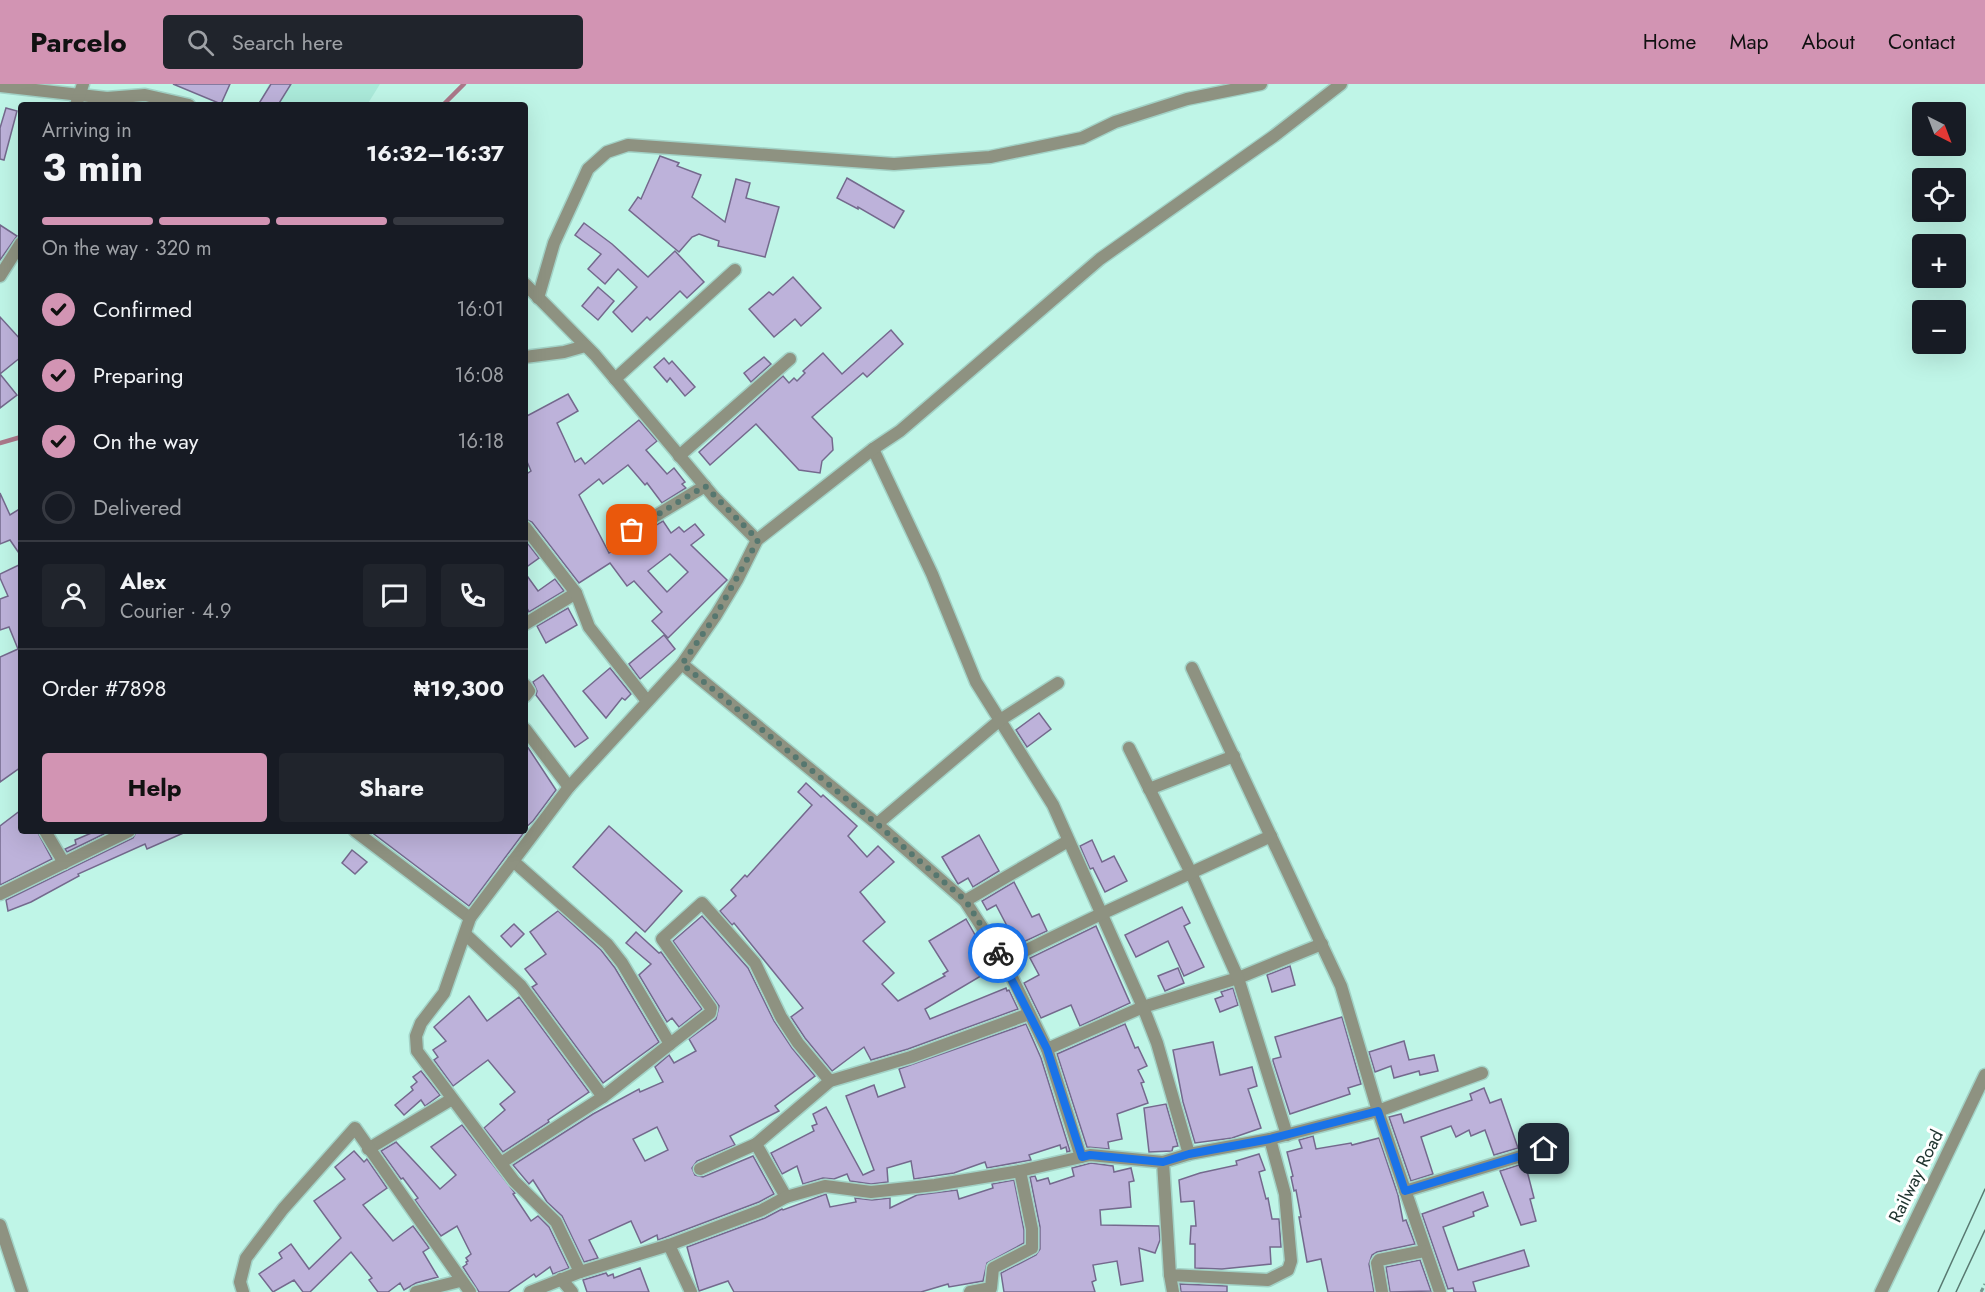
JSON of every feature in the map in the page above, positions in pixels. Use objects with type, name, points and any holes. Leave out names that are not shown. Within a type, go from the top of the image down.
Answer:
[{"type":"street","points":[[538,298],[554,243],[588,169],[608,152],[628,145],[894,164],[990,156],[1082,138],[1115,122],[1187,99],[1261,84]]},
{"type":"street","points":[[580,1272],[556,1222],[514,1181],[417,1051],[416,1036],[421,1023],[444,993],[470,918],[569,788],[682,664],[716,615],[758,540],[873,449],[900,431],[1100,259],[1274,136],[1341,84]]},
{"type":"street","points":[[0,86],[107,98],[145,95],[180,102]]},
{"type":"street","points":[[0,276],[18,248]]},
{"type":"street","points":[[615,379],[735,270]]},
{"type":"street","points":[[528,287],[615,379],[705,486],[758,540]]},
{"type":"street","points":[[528,357],[564,352],[585,346]]},
{"type":"street","points":[[678,456],[790,359]]},
{"type":"street","points":[[873,449],[932,574],[976,682],[1053,805],[1143,1007],[1157,1043],[1189,1154]]},
{"type":"street","points":[[614,541],[705,486]]},
{"type":"street","points":[[528,531],[576,593],[589,627],[647,701]]},
{"type":"street","points":[[528,622],[576,593]]},
{"type":"street","points":[[682,664],[877,824],[966,901],[1004,961],[1047,1049],[1082,1157]]},
{"type":"street","points":[[1192,668],[1341,986],[1378,1111],[1424,1251],[1440,1292]]},
{"type":"street","points":[[877,824],[1000,720],[1058,683]]},
{"type":"street","points":[[528,733],[569,788]]},
{"type":"street","points":[[1129,748],[1191,873],[1238,978],[1287,1135]]},
{"type":"street","points":[[1149,789],[1234,756]]},
{"type":"street","points":[[47,834],[64,863]]},
{"type":"street","points":[[0,894],[123,834]]},
{"type":"street","points":[[359,834],[470,918]]},
{"type":"street","points":[[1004,961],[1271,836]]},
{"type":"street","points":[[966,901],[1068,841]]},
{"type":"street","points":[[513,861],[607,944],[622,963],[670,1044]]},
{"type":"street","points":[[501,1163],[603,1097],[710,1013],[711,1008],[662,939],[702,903],[755,963],[781,1017],[798,1043],[830,1081]]},
{"type":"street","points":[[465,934],[521,986],[603,1097]]},
{"type":"street","points":[[1047,1049],[1143,1007],[1238,978],[1322,944]]},
{"type":"street","points":[[700,1169],[756,1144],[830,1081],[911,1057],[1029,1014]]},
{"type":"street","points":[[530,1292],[580,1272],[669,1245],[762,1210],[786,1197],[825,1186],[871,1191],[935,1185],[1020,1171],[1090,1155],[1163,1162],[1189,1154],[1287,1135],[1378,1111],[1482,1073]]},
{"type":"street","name":"Railway Road","points":[[1881,1292],[1985,1075]]},
{"type":"street","points":[[368,1149],[452,1099]]},
{"type":"street","points":[[243,1292],[240,1282],[246,1258],[283,1209],[355,1128],[460,1281],[470,1292]]},
{"type":"street","points":[[1170,1275],[1268,1280],[1288,1270],[1291,1261],[1285,1194],[1270,1139]]},
{"type":"street","points":[[756,1144],[786,1197]]},
{"type":"street","points":[[1405,1191],[1544,1149]]},
{"type":"street","points":[[1163,1162],[1173,1292]]},
{"type":"street","points":[[970,1292],[991,1288],[993,1268],[1032,1248],[1032,1229],[1020,1171]]},
{"type":"street","points":[[0,1225],[19,1291]]},
{"type":"street","points":[[669,1245],[691,1292]]},
{"type":"street","points":[[1382,1292],[1377,1263],[1379,1260],[1424,1251]]},
{"type":"street","points":[[561,1279],[572,1292]]},
{"type":"street","points":[[416,1292],[460,1281]]},
{"type":"path","points":[[1981,1292],[1985,1284]]},
{"type":"shaded area","points":[[269,84],[380,84],[369,102],[260,102]]},
{"type":"building","points":[[173,84],[230,84],[222,102],[216,102]]},
{"type":"building","points":[[271,84],[291,84],[280,102],[260,102]]},
{"type":"building","points":[[6,108],[17,111],[4,160],[0,159],[0,128]]},
{"type":"building","points":[[660,156],[679,163],[677,166],[701,175],[692,197],[725,222],[736,179],[750,183],[746,198],[779,207],[765,257],[718,246],[719,241],[699,234],[692,237],[679,252],[629,210],[638,197],[641,199]]},
{"type":"building","points":[[847,178],[904,211],[894,228],[858,207],[858,209],[837,198]]},
{"type":"building","points":[[584,223],[612,244],[648,277],[675,251],[704,282],[687,298],[680,291],[650,320],[647,317],[632,332],[613,312],[637,287],[618,269],[605,284],[588,269],[601,254],[575,235]]},
{"type":"building","points":[[0,225],[17,236],[0,260]]},
{"type":"building","points":[[793,277],[821,308],[801,326],[795,319],[774,337],[749,309],[769,292],[773,295]]},
{"type":"building","points":[[598,287],[614,301],[598,320],[582,306]]},
{"type":"building","points":[[0,317],[18,337],[18,359],[0,374]]},
{"type":"building","points":[[891,330],[903,344],[867,377],[863,373],[812,417],[832,438],[833,450],[822,461],[820,473],[799,470],[756,424],[710,465],[699,452],[783,376],[789,383],[794,378],[797,381],[805,373],[803,371],[823,353],[842,374]]},
{"type":"building","points":[[764,357],[771,364],[751,382],[744,373]]},
{"type":"building","points":[[664,358],[669,364],[672,361],[695,387],[685,396],[670,378],[667,382],[654,367]]},
{"type":"building","points":[[0,374],[17,395],[0,408]]},
{"type":"building","points":[[568,394],[578,411],[557,423],[575,462],[581,458],[585,464],[639,420],[657,441],[646,450],[667,474],[674,468],[685,482],[682,484],[686,488],[662,503],[647,483],[645,485],[628,465],[603,484],[599,479],[579,495],[609,553],[663,521],[671,533],[679,527],[684,532],[695,524],[704,535],[691,545],[727,580],[668,638],[652,621],[662,612],[634,581],[627,586],[610,563],[579,583],[532,522],[528,520],[528,473],[531,471],[528,464],[528,415]],"holes":[[[670,554],[688,572],[667,592],[648,571]]]},
{"type":"building","points":[[0,493],[10,515],[18,510],[18,552],[10,540],[0,544]]},
{"type":"building","points":[[528,544],[539,558],[528,566]]},
{"type":"building","points":[[18,565],[18,649],[9,627],[0,630],[0,599],[8,596],[0,574]]},
{"type":"building","points":[[528,577],[538,591],[555,579],[564,591],[529,612]]},
{"type":"building","points":[[568,608],[577,625],[546,643],[537,626]]},
{"type":"building","points":[[664,635],[675,649],[640,679],[629,664]]},
{"type":"building","points":[[18,649],[18,769],[0,782],[0,657]]},
{"type":"building","points":[[610,668],[631,694],[625,700],[622,698],[606,718],[583,691]]},
{"type":"building","points":[[543,675],[588,738],[575,747],[536,695],[537,691],[533,682]]},
{"type":"building","points":[[1039,713],[1051,729],[1027,747],[1016,730]]},
{"type":"building","points":[[528,748],[556,790],[528,825]]},
{"type":"building","points":[[806,783],[857,826],[848,836],[867,857],[878,846],[894,862],[860,892],[885,922],[863,941],[894,973],[882,984],[898,1001],[945,976],[943,974],[948,971],[929,941],[966,919],[983,949],[979,951],[991,970],[925,1009],[930,1019],[1006,988],[1018,1009],[871,1060],[864,1047],[832,1071],[791,1017],[803,1008],[734,923],[732,925],[720,911],[736,896],[731,890],[745,875],[747,877],[812,805],[798,792]]},
{"type":"building","points":[[18,812],[18,834],[39,834],[52,859],[0,885],[0,826]]},
{"type":"building","points":[[609,826],[682,891],[645,932],[573,867]]},
{"type":"building","points":[[89,834],[104,834],[67,852],[65,849],[76,844],[75,840]]},
{"type":"building","points":[[135,834],[181,834],[147,849],[145,844],[78,874],[79,876],[31,902],[8,911],[6,900],[133,838]]},
{"type":"building","points":[[374,834],[523,834],[469,906]]},
{"type":"building","points":[[979,835],[999,871],[973,887],[968,878],[958,884],[942,857]]},
{"type":"building","points":[[1092,840],[1102,862],[1114,856],[1127,881],[1105,892],[1093,868],[1090,869],[1080,846]]},
{"type":"building","points":[[352,850],[367,862],[355,874],[342,863]]},
{"type":"building","points":[[1014,882],[1032,917],[1039,914],[1047,931],[1017,945],[996,905],[987,910],[982,901]]},
{"type":"building","points":[[1182,907],[1190,923],[1184,926],[1204,967],[1184,976],[1168,941],[1136,957],[1125,935]]},
{"type":"building","points":[[558,911],[601,950],[615,968],[659,1042],[603,1083],[532,987],[537,984],[525,969],[546,954],[530,932]]},
{"type":"building","points":[[702,916],[748,968],[774,1021],[815,1076],[775,1106],[779,1111],[730,1136],[735,1145],[697,1161],[692,1168],[695,1175],[703,1177],[753,1156],[774,1194],[759,1202],[658,1240],[657,1235],[641,1243],[631,1221],[589,1240],[598,1258],[584,1262],[562,1216],[547,1202],[533,1180],[529,1184],[513,1165],[593,1114],[639,1089],[640,1092],[663,1082],[655,1067],[669,1055],[674,1063],[696,1051],[689,1039],[716,1019],[719,1006],[673,941]],"holes":[[[657,1127],[668,1150],[645,1161],[633,1139]]]},
{"type":"building","points":[[514,924],[524,934],[511,947],[501,936]]},
{"type":"building","points":[[1096,926],[1130,1003],[1080,1026],[1071,1005],[1041,1018],[1024,983],[1039,975],[1030,958]]},
{"type":"building","points":[[636,932],[659,953],[661,952],[702,1009],[679,1027],[672,1018],[667,1022],[639,975],[651,964],[626,943]]},
{"type":"building","points":[[1290,966],[1295,985],[1272,992],[1267,975]]},
{"type":"building","points":[[1178,968],[1184,983],[1165,991],[1158,976]]},
{"type":"building","points":[[1233,988],[1238,1005],[1220,1012],[1215,999],[1223,996],[1221,992]]},
{"type":"building","points":[[469,996],[487,1021],[519,997],[589,1092],[503,1152],[484,1128],[505,1110],[500,1104],[515,1092],[488,1060],[453,1086],[434,1060],[438,1057],[433,1050],[446,1041],[434,1027]]},
{"type":"building","points":[[1342,1017],[1361,1084],[1348,1088],[1350,1094],[1290,1114],[1273,1061],[1281,1057],[1275,1037]]},
{"type":"building","points":[[1026,1024],[1041,1058],[1070,1151],[1067,1152],[1066,1147],[1061,1149],[1060,1145],[1029,1155],[1031,1160],[987,1168],[985,1162],[954,1173],[914,1179],[911,1161],[887,1168],[888,1182],[871,1184],[850,1181],[847,1174],[834,1179],[823,1178],[803,1184],[797,1166],[782,1174],[771,1153],[814,1131],[812,1126],[817,1124],[813,1114],[826,1107],[863,1175],[874,1170],[846,1096],[874,1085],[878,1097],[905,1087],[899,1069]]},
{"type":"building","points":[[1125,1024],[1135,1048],[1138,1047],[1147,1066],[1138,1070],[1144,1082],[1141,1083],[1148,1103],[1117,1114],[1122,1139],[1108,1142],[1109,1149],[1087,1147],[1057,1054]]},
{"type":"building","points":[[1404,1041],[1409,1060],[1434,1055],[1438,1071],[1420,1075],[1419,1071],[1394,1078],[1391,1066],[1375,1072],[1369,1052]]},
{"type":"building","points":[[1213,1042],[1220,1075],[1252,1067],[1257,1086],[1248,1089],[1261,1128],[1232,1138],[1195,1143],[1183,1102],[1173,1050]]},
{"type":"building","points":[[421,1071],[440,1095],[425,1106],[421,1100],[404,1115],[395,1105],[413,1090],[411,1087],[417,1082],[413,1077]]},
{"type":"building","points":[[1484,1088],[1490,1103],[1501,1099],[1518,1148],[1494,1155],[1485,1130],[1471,1136],[1469,1130],[1456,1137],[1451,1126],[1421,1137],[1433,1174],[1411,1181],[1389,1117],[1401,1114],[1404,1123],[1472,1100],[1470,1094]]},
{"type":"building","points":[[1166,1104],[1178,1146],[1173,1147],[1172,1151],[1149,1152],[1144,1108]]},
{"type":"building","points":[[462,1125],[515,1193],[513,1194],[531,1221],[538,1216],[549,1227],[569,1268],[553,1274],[550,1267],[536,1277],[534,1274],[508,1292],[479,1292],[463,1267],[468,1261],[466,1258],[471,1254],[457,1226],[441,1236],[415,1200],[418,1198],[381,1151],[396,1142],[440,1189],[456,1175],[431,1147]]},
{"type":"building","points":[[1313,1136],[1316,1149],[1351,1143],[1352,1145],[1379,1138],[1398,1195],[1403,1221],[1406,1220],[1415,1244],[1372,1255],[1369,1264],[1374,1292],[1328,1292],[1321,1259],[1307,1262],[1299,1217],[1301,1217],[1287,1152],[1302,1148],[1299,1140]]},
{"type":"building","points":[[354,1151],[364,1162],[367,1159],[387,1188],[363,1205],[393,1241],[413,1226],[429,1248],[423,1252],[438,1277],[416,1283],[404,1290],[400,1283],[388,1292],[378,1292],[369,1280],[372,1278],[351,1252],[310,1292],[303,1292],[294,1280],[273,1292],[259,1274],[282,1258],[279,1253],[291,1244],[309,1269],[341,1238],[314,1201],[345,1179],[335,1167]]},
{"type":"building","points":[[1259,1154],[1265,1170],[1259,1172],[1272,1219],[1279,1219],[1281,1247],[1270,1247],[1271,1264],[1222,1269],[1195,1268],[1195,1244],[1190,1244],[1191,1226],[1196,1226],[1194,1201],[1181,1202],[1179,1180],[1237,1165],[1236,1161]]},
{"type":"building","points":[[1091,1163],[1113,1166],[1114,1172],[1131,1168],[1134,1181],[1129,1182],[1131,1207],[1100,1210],[1101,1225],[1159,1226],[1160,1240],[1155,1253],[1139,1248],[1143,1281],[1121,1285],[1117,1261],[1093,1265],[1096,1280],[1092,1282],[1095,1292],[1004,1292],[1001,1273],[1036,1255],[1040,1249],[1040,1227],[1030,1177],[1035,1176],[1037,1181],[1048,1178],[1050,1184],[1074,1176],[1072,1168]]},
{"type":"building","points":[[1525,1163],[1534,1198],[1530,1199],[1536,1221],[1521,1225],[1500,1171]]},
{"type":"building","points":[[1014,1180],[1024,1230],[1024,1243],[987,1263],[983,1281],[949,1287],[948,1284],[921,1292],[734,1292],[728,1281],[699,1291],[687,1247],[765,1218],[782,1209],[826,1194],[830,1207],[856,1202],[855,1198],[872,1200],[890,1198],[890,1208],[917,1195],[957,1190],[959,1199],[993,1188],[992,1184]]},
{"type":"building","points":[[1483,1192],[1488,1206],[1473,1212],[1474,1216],[1443,1227],[1458,1270],[1524,1250],[1529,1266],[1473,1282],[1476,1292],[1454,1292],[1453,1288],[1448,1289],[1422,1214]]},
{"type":"building","points":[[1420,1260],[1431,1291],[1390,1292],[1386,1267]]},
{"type":"building","points":[[640,1268],[649,1292],[587,1292],[583,1280],[606,1273],[608,1276],[613,1274],[614,1278]]},
{"type":"building","points":[[1180,1284],[1227,1286],[1227,1292],[1181,1292]]},
{"type":"waterway","points":[[446,102],[464,84]]},
{"type":"waterway","points":[[0,443],[18,438]]},
{"type":"tram line","points":[[1938,1292],[1985,1189]]},
{"type":"tram line","points":[[1956,1292],[1985,1230]]},
{"type":"way so far","points":[[632,530],[705,486],[758,540],[716,615],[682,664],[877,824],[966,901],[998,953]]},
{"type":"route","points":[[998,953],[1047,1049],[1082,1157],[1090,1155],[1163,1162],[1189,1154],[1270,1139],[1378,1111],[1405,1191],[1544,1149]]}]
